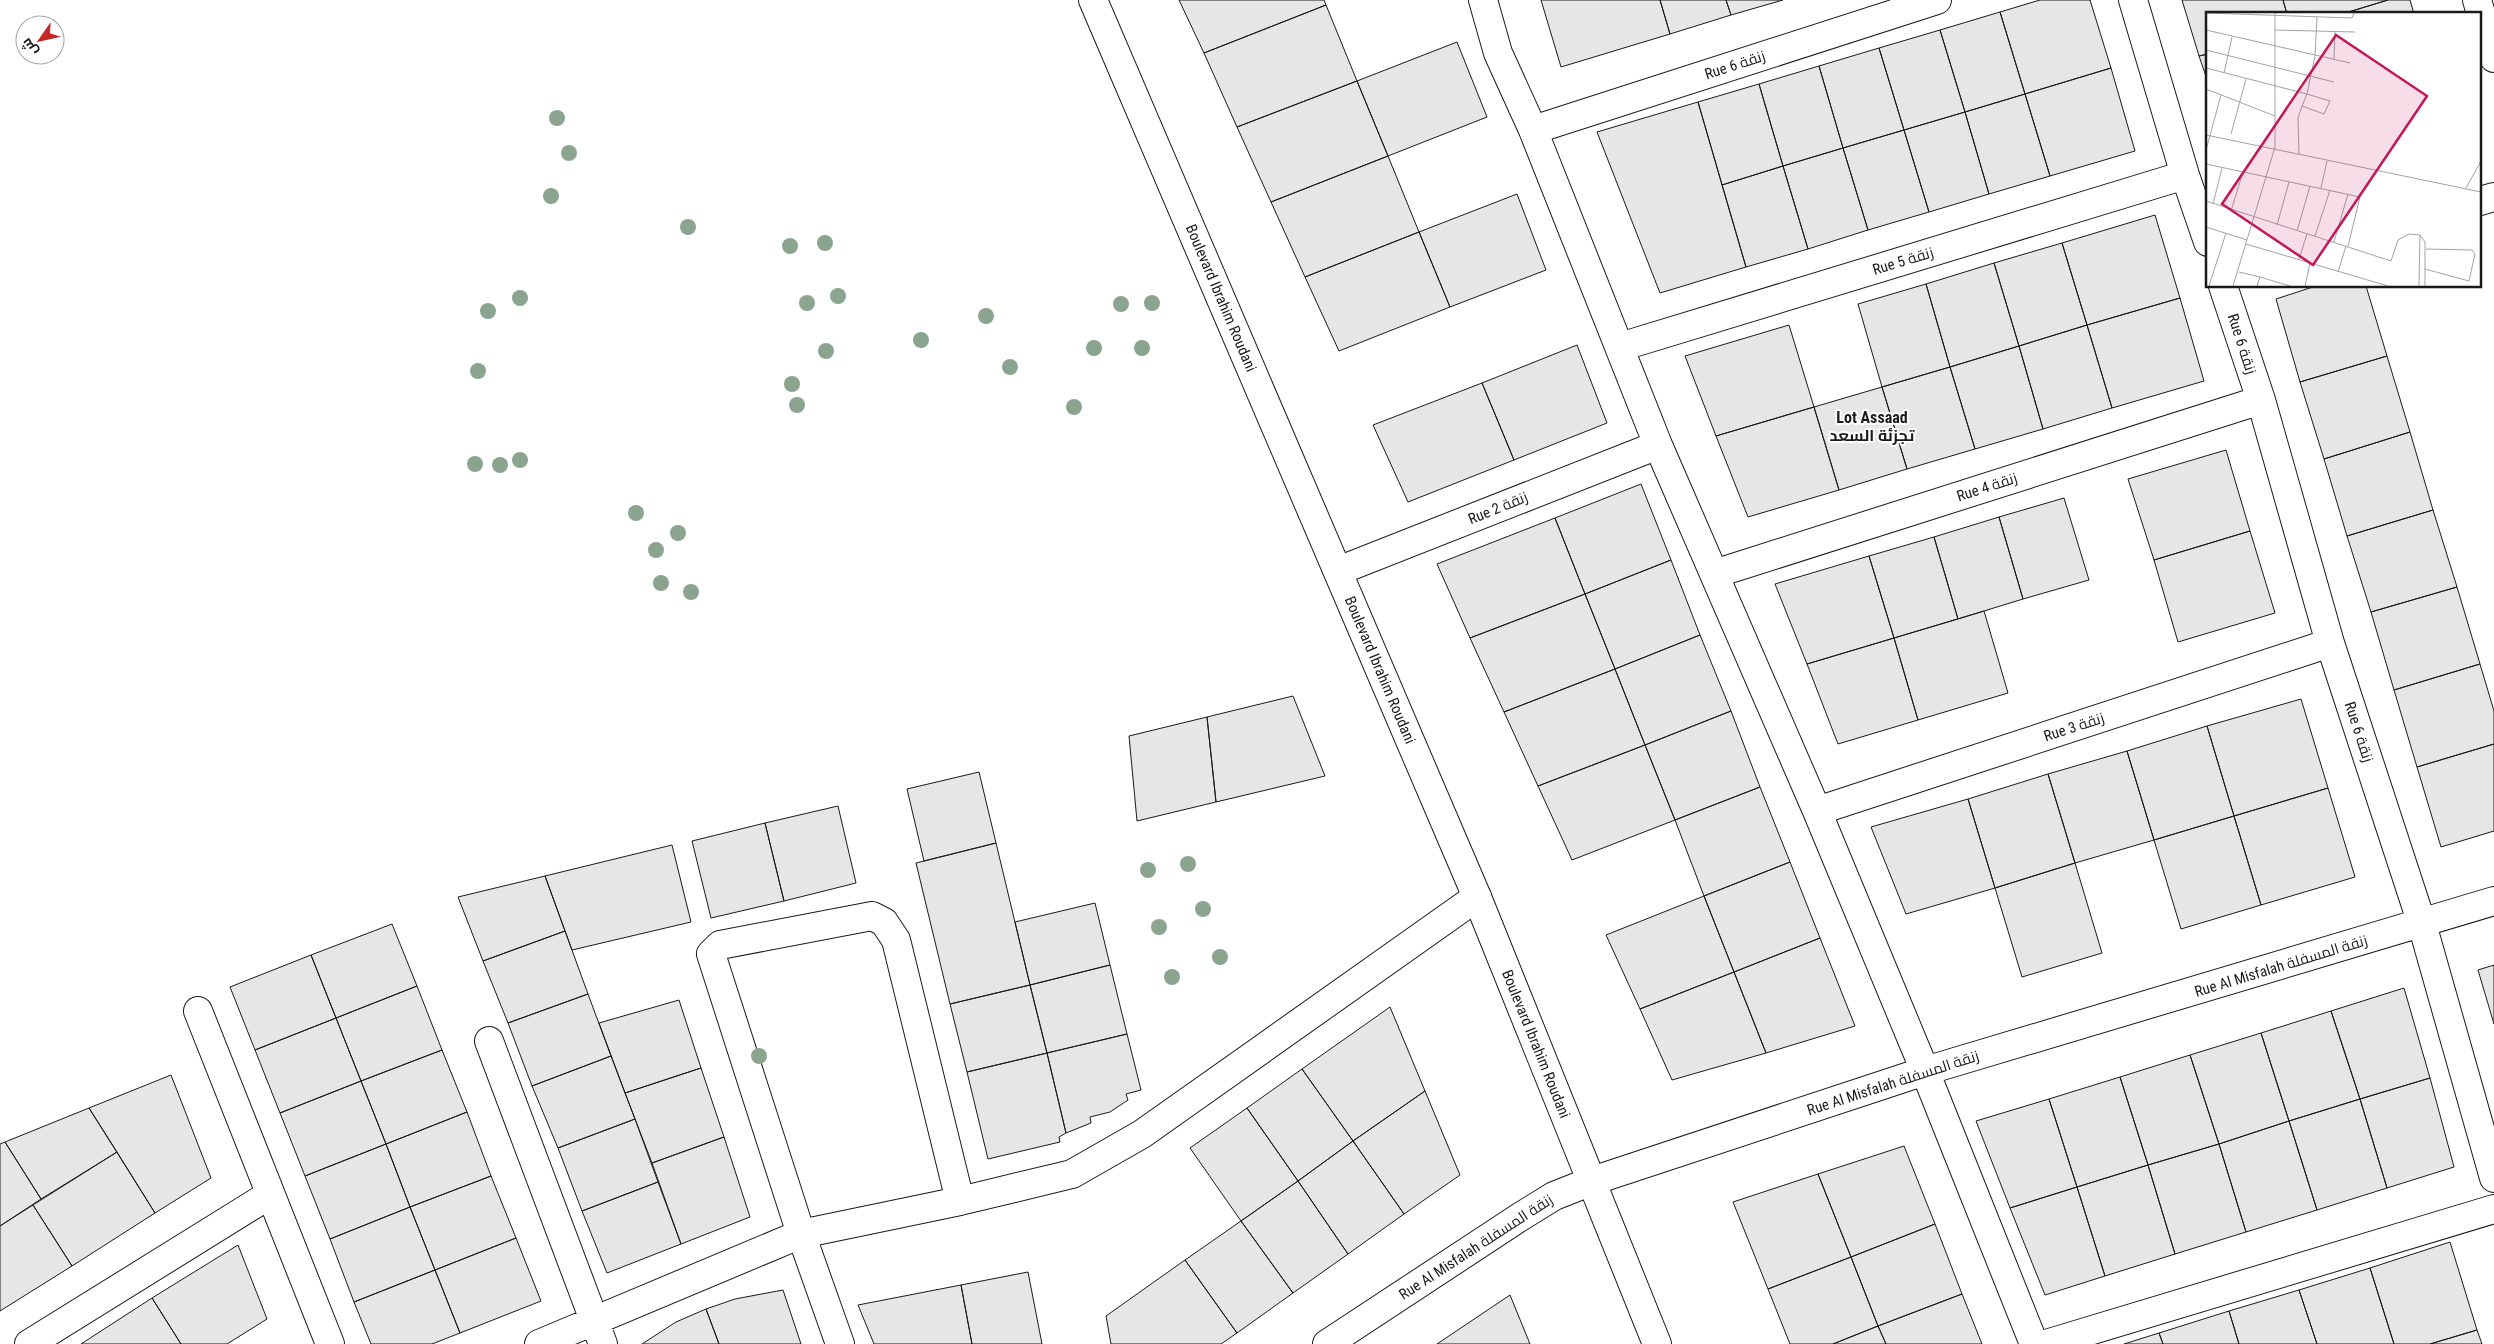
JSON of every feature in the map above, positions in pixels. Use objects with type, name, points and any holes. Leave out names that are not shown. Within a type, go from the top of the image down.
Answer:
[{"type":"street","name":"Boulevard Ibrahim Roudani","points":[[1093,0],[1477,897],[1657,1344]]},
{"type":"street","points":[[1483,0],[1498,53],[1534,130],[1658,444],[1817,811],[1925,1072],[2034,1344]]},
{"type":"street","name":"Rue 6 زنقة","points":[[1534,130],[1937,0]]},
{"type":"street","points":[[2133,0],[2185,175],[2206,236]]},
{"type":"street","points":[[2477,0],[2481,12]]},
{"type":"street","points":[[2482,17],[2493,53]]},
{"type":"street","name":"Rue 5 زنقة","points":[[1620,347],[2185,175]]},
{"type":"street","name":"Rue 6 زنقة","points":[[2224,288],[2261,400],[2330,644],[2422,924],[2494,1178]]},
{"type":"street","name":"Rue 4 زنقة","points":[[1714,574],[2261,400]]},
{"type":"street","name":"Rue 2 زنقة","points":[[1338,571],[1658,444]]},
{"type":"street","name":"Rue 3 زنقة","points":[[1817,811],[2330,644]]},
{"type":"street","points":[[539,1344],[600,1333],[800,1234],[960,1202],[1072,1174],[1106,1157],[1142,1134],[1477,897]]},
{"type":"street","name":"Rue Al Misfalah زنقة المسفلة","points":[[1327,1344],[1554,1196],[1592,1181],[1925,1072],[2494,901]]},
{"type":"street","points":[[840,1344],[800,1234],[711,954],[720,944],[862,916],[872,916],[884,922],[896,940],[960,1202]]},
{"type":"street","points":[[198,1011],[269,1195],[330,1344]]},
{"type":"street","points":[[488,1041],[600,1333]]},
{"type":"street","points":[[29,1344],[269,1195]]},
{"type":"street","points":[[2046,1344],[2494,1209]]},
{"type":"building","points":[[1179,0],[1324,0],[1326,5],[1204,53]]},
{"type":"building","points":[[1541,0],[1660,0],[1670,34],[1561,67]]},
{"type":"building","points":[[1660,0],[1726,0],[1731,15],[1670,34]]},
{"type":"building","points":[[1726,0],[1783,0],[1731,15]]},
{"type":"building","points":[[2040,0],[2090,0],[2111,68],[2025,94],[2000,12]]},
{"type":"building","points":[[2182,0],[2283,0],[2286,12],[2206,12],[2206,54],[2199,56]]},
{"type":"building","points":[[2283,0],[2388,0],[2349,12],[2286,12]]},
{"type":"building","points":[[2388,0],[2410,0],[2413,12],[2349,12]]},
{"type":"building","points":[[1326,5],[1357,81],[1237,127],[1204,53]]},
{"type":"building","points":[[2000,12],[2025,94],[1965,112],[1940,30]]},
{"type":"building","points":[[1940,30],[1965,112],[1904,130],[1879,48]]},
{"type":"building","points":[[1457,42],[1487,117],[1388,156],[1357,81]]},
{"type":"building","points":[[1879,48],[1904,130],[1843,148],[1819,66]]},
{"type":"building","points":[[2206,54],[2206,76],[2199,56]]},
{"type":"building","points":[[1819,66],[1843,148],[1783,166],[1759,84]]},
{"type":"building","points":[[2111,68],[2135,151],[2050,176],[2025,94]]},
{"type":"building","points":[[1357,81],[1388,156],[1271,202],[1237,127]]},
{"type":"building","points":[[1759,84],[1783,166],[1722,185],[1698,102]]},
{"type":"building","points":[[2025,94],[2050,176],[1989,194],[1965,112]]},
{"type":"building","points":[[1698,102],[1746,267],[1660,293],[1597,132]]},
{"type":"building","points":[[1965,112],[1989,194],[1929,212],[1904,130]]},
{"type":"building","points":[[1904,130],[1929,212],[1868,230],[1843,148]]},
{"type":"building","points":[[1843,148],[1868,230],[1808,249],[1783,166]]},
{"type":"building","points":[[1388,156],[1419,232],[1305,277],[1271,202]]},
{"type":"building","points":[[1783,166],[1808,249],[1746,267],[1722,185]]},
{"type":"building","points":[[1517,194],[1546,270],[1450,307],[1419,232]]},
{"type":"building","points":[[2155,215],[2180,298],[2087,325],[2062,243]]},
{"type":"building","points":[[1419,232],[1450,307],[1339,351],[1305,277]]},
{"type":"building","points":[[2062,243],[2087,325],[2019,346],[1994,263]]},
{"type":"building","points":[[1994,263],[2019,346],[1950,367],[1926,284]]},
{"type":"building","points":[[1926,284],[1950,367],[1882,387],[1858,304]]},
{"type":"building","points":[[2310,288],[2367,288],[2387,356],[2300,382],[2276,299]]},
{"type":"building","points":[[2180,298],[2204,381],[2112,408],[2087,325]]},
{"type":"building","points":[[1789,325],[1814,407],[1716,436],[1685,356]]},
{"type":"building","points":[[2087,325],[2112,408],[2043,429],[2019,346]]},
{"type":"building","points":[[1577,345],[1607,423],[1514,460],[1482,383]]},
{"type":"building","points":[[2019,346],[2043,429],[1975,449],[1950,367]]},
{"type":"building","points":[[2387,356],[2410,432],[2324,459],[2300,382]]},
{"type":"building","points":[[1950,367],[1975,449],[1907,469],[1882,387]]},
{"type":"building","points":[[1482,383],[1514,460],[1408,502],[1373,425]]},
{"type":"building","points":[[1882,387],[1907,469],[1839,490],[1814,407]]},
{"type":"building","points":[[1814,407],[1839,490],[1748,517],[1716,436]]},
{"type":"building","points":[[2410,432],[2433,510],[2347,536],[2324,459]]},
{"type":"building","points":[[2226,450],[2250,531],[2154,560],[2128,479]]},
{"type":"building","points":[[1641,484],[1671,560],[1585,594],[1555,518]]},
{"type":"building","points":[[2064,498],[2089,580],[2023,599],[1999,517]]},
{"type":"building","points":[[2433,510],[2457,587],[2371,612],[2347,536]]},
{"type":"building","points":[[1999,517],[2023,599],[1958,619],[1934,537]]},
{"type":"building","points":[[1555,518],[1585,594],[1470,638],[1437,564]]},
{"type":"building","points":[[2250,531],[2275,613],[2178,642],[2154,560]]},
{"type":"building","points":[[1934,537],[1958,619],[1894,638],[1869,556]]},
{"type":"building","points":[[1869,556],[1894,638],[1807,664],[1775,584]]},
{"type":"building","points":[[1671,560],[1700,635],[1615,669],[1585,594]]},
{"type":"building","points":[[2457,587],[2480,664],[2394,690],[2371,612]]},
{"type":"building","points":[[1585,594],[1615,669],[1504,712],[1470,638]]},
{"type":"building","points":[[1984,611],[2008,693],[1918,720],[1894,638]]},
{"type":"building","points":[[1700,635],[1731,711],[1645,745],[1615,669]]},
{"type":"building","points":[[1894,638],[1918,720],[1838,744],[1807,664]]},
{"type":"building","points":[[2480,664],[2494,711],[2494,744],[2417,767],[2394,690]]},
{"type":"building","points":[[1615,669],[1645,745],[1538,786],[1504,712]]},
{"type":"building","points":[[1293,696],[1325,776],[1216,802],[1207,717]]},
{"type":"building","points":[[2301,699],[2328,788],[2234,816],[2207,726]]},
{"type":"building","points":[[1731,711],[1760,787],[1675,820],[1645,745]]},
{"type":"building","points":[[1207,717],[1216,802],[1137,821],[1129,736]]},
{"type":"building","points":[[2207,726],[2234,816],[2154,840],[2127,751]]},
{"type":"building","points":[[2494,744],[2494,831],[2441,847],[2417,767]]},
{"type":"building","points":[[1645,745],[1675,820],[1572,860],[1538,786]]},
{"type":"building","points":[[2127,751],[2154,840],[2075,863],[2048,774]]},
{"type":"building","points":[[979,772],[996,843],[924,861],[907,789]]},
{"type":"building","points":[[2048,774],[2075,863],[1995,888],[1968,799]]},
{"type":"building","points":[[1760,787],[1790,862],[1704,896],[1675,820]]},
{"type":"building","points":[[2328,788],[2355,877],[2261,905],[2234,816]]},
{"type":"building","points":[[1968,799],[1995,888],[1906,914],[1871,827]]},
{"type":"building","points":[[838,806],[856,883],[784,901],[765,823]]},
{"type":"building","points":[[2234,816],[2261,905],[2181,929],[2154,840]]},
{"type":"building","points":[[765,823],[784,901],[711,918],[692,841]]},
{"type":"building","points":[[996,843],[1030,985],[950,1004],[916,863]]},
{"type":"building","points":[[672,845],[691,922],[572,950],[545,876]]},
{"type":"building","points":[[1790,862],[1820,938],[1734,972],[1704,896]]},
{"type":"building","points":[[2075,863],[2102,953],[2022,977],[1995,888]]},
{"type":"building","points":[[545,876],[565,931],[483,961],[458,897]]},
{"type":"building","points":[[1704,896],[1734,972],[1640,1009],[1606,935]]},
{"type":"building","points":[[1095,903],[1110,965],[1030,985],[1015,922]]},
{"type":"building","points":[[392,924],[417,986],[336,1018],[311,955]]},
{"type":"building","points":[[565,931],[588,994],[508,1023],[483,961]]},
{"type":"building","points":[[1820,938],[1855,1026],[1766,1053],[1734,972]]},
{"type":"building","points":[[311,955],[336,1018],[255,1050],[230,987]]},
{"type":"building","points":[[1110,965],[1127,1034],[1047,1053],[1030,985]]},
{"type":"building","points":[[2494,965],[2494,1024],[2478,970]]},
{"type":"building","points":[[1734,972],[1766,1053],[1672,1080],[1640,1009]]},
{"type":"building","points":[[1030,985],[1047,1053],[967,1072],[950,1004]]},
{"type":"building","points":[[417,986],[442,1050],[361,1081],[336,1018]]},
{"type":"building","points":[[2404,988],[2430,1078],[2360,1099],[2331,1011]]},
{"type":"building","points":[[588,994],[611,1056],[532,1086],[508,1023]]},
{"type":"building","points":[[679,1000],[701,1068],[625,1093],[599,1023]]},
{"type":"building","points":[[1390,1007],[1425,1091],[1353,1141],[1302,1069]]},
{"type":"building","points":[[2331,1011],[2360,1099],[2289,1121],[2261,1033]]},
{"type":"building","points":[[336,1018],[361,1081],[280,1113],[255,1050]]},
{"type":"building","points":[[2261,1033],[2289,1121],[2219,1144],[2190,1055]]},
{"type":"building","points":[[1127,1034],[1141,1090],[1126,1094],[1128,1100],[1110,1112],[1090,1117],[1091,1123],[1066,1133],[1047,1053]]},
{"type":"building","points":[[442,1050],[467,1112],[386,1144],[361,1081]]},
{"type":"building","points":[[1047,1053],[1066,1133],[1059,1137],[1060,1142],[988,1159],[967,1072]]},
{"type":"building","points":[[2190,1055],[2219,1144],[2148,1165],[2120,1077]]},
{"type":"building","points":[[611,1056],[635,1119],[558,1148],[532,1086]]},
{"type":"building","points":[[701,1068],[724,1137],[652,1163],[625,1093]]},
{"type":"building","points":[[1302,1069],[1353,1141],[1298,1181],[1247,1108]]},
{"type":"building","points":[[171,1075],[211,1178],[155,1213],[89,1108]]},
{"type":"building","points":[[2120,1077],[2148,1165],[2077,1187],[2049,1099]]},
{"type":"building","points":[[2430,1078],[2454,1167],[2387,1188],[2360,1099]]},
{"type":"building","points":[[361,1081],[386,1144],[305,1176],[280,1113]]},
{"type":"building","points":[[1425,1091],[1460,1175],[1404,1214],[1353,1141]]},
{"type":"building","points":[[2049,1099],[2077,1187],[2010,1208],[1976,1121]]},
{"type":"building","points":[[2360,1099],[2387,1188],[2317,1210],[2289,1121]]},
{"type":"building","points":[[89,1108],[117,1152],[41,1199],[5,1142]]},
{"type":"building","points":[[1247,1108],[1298,1181],[1241,1221],[1190,1148]]},
{"type":"building","points":[[467,1112],[491,1176],[410,1207],[386,1144]]},
{"type":"building","points":[[635,1119],[658,1182],[582,1211],[558,1148]]},
{"type":"building","points":[[2289,1121],[2317,1210],[2246,1232],[2219,1144]]},
{"type":"building","points":[[724,1137],[750,1217],[681,1244],[652,1163]]},
{"type":"building","points":[[1353,1141],[1404,1214],[1348,1254],[1298,1181]]},
{"type":"building","points":[[5,1142],[41,1199],[0,1226],[0,1144]]},
{"type":"building","points":[[386,1144],[410,1207],[330,1239],[305,1176]]},
{"type":"building","points":[[2219,1144],[2246,1232],[2175,1254],[2148,1165]]},
{"type":"building","points":[[1904,1146],[1935,1224],[1851,1257],[1818,1174]]},
{"type":"building","points":[[117,1152],[155,1213],[72,1266],[33,1205]]},
{"type":"building","points":[[2148,1165],[2175,1254],[2105,1276],[2077,1187]]},
{"type":"building","points":[[1818,1174],[1851,1257],[1768,1289],[1733,1202]]},
{"type":"building","points":[[491,1176],[516,1238],[435,1270],[410,1207]]},
{"type":"building","points":[[1298,1181],[1348,1254],[1293,1293],[1241,1221]]},
{"type":"building","points":[[658,1182],[681,1244],[607,1273],[582,1211]]},
{"type":"building","points":[[2077,1187],[2105,1276],[2045,1295],[2010,1208]]},
{"type":"building","points":[[33,1205],[72,1266],[0,1311],[0,1226]]},
{"type":"building","points":[[410,1207],[435,1270],[354,1302],[330,1239]]},
{"type":"building","points":[[1241,1221],[1293,1293],[1237,1333],[1185,1260]]},
{"type":"building","points":[[1935,1224],[1962,1294],[1878,1326],[1851,1257]]},
{"type":"building","points":[[516,1238],[541,1301],[460,1333],[435,1270]]},
{"type":"building","points":[[2450,1242],[2477,1330],[2430,1344],[2394,1344],[2370,1268]]},
{"type":"building","points":[[238,1245],[267,1319],[227,1344],[181,1344],[152,1298]]},
{"type":"building","points":[[1851,1257],[1878,1326],[1833,1344],[1790,1344],[1768,1289]]},
{"type":"building","points":[[1185,1260],[1237,1333],[1221,1344],[1111,1344],[1106,1316]]},
{"type":"building","points":[[2370,1268],[2394,1344],[2317,1344],[2299,1290]]},
{"type":"building","points":[[435,1270],[460,1333],[432,1344],[371,1344],[354,1302]]},
{"type":"building","points":[[1028,1272],[1042,1344],[972,1344],[961,1285]]},
{"type":"building","points":[[961,1285],[972,1344],[874,1344],[858,1305]]},
{"type":"building","points":[[783,1290],[801,1344],[719,1344],[706,1309],[735,1299]]},
{"type":"building","points":[[2299,1290],[2317,1344],[2239,1344],[2229,1311]]},
{"type":"building","points":[[1962,1294],[1982,1344],[1886,1344],[1878,1326]]},
{"type":"building","points":[[1510,1295],[1530,1344],[1437,1344]]},
{"type":"building","points":[[152,1298],[181,1344],[81,1344]]},
{"type":"building","points":[[706,1309],[719,1344],[642,1344],[676,1322]]},
{"type":"building","points":[[2229,1311],[2239,1344],[2163,1344],[2159,1333]]},
{"type":"building","points":[[1878,1326],[1886,1344],[1833,1344]]},
{"type":"building","points":[[2477,1330],[2482,1344],[2430,1344]]},
{"type":"building","points":[[2159,1333],[2163,1344],[2124,1344]]},
{"type":"district","name":"Lot Assaad تجزئة السعد","points":[[1872,426]]}]
